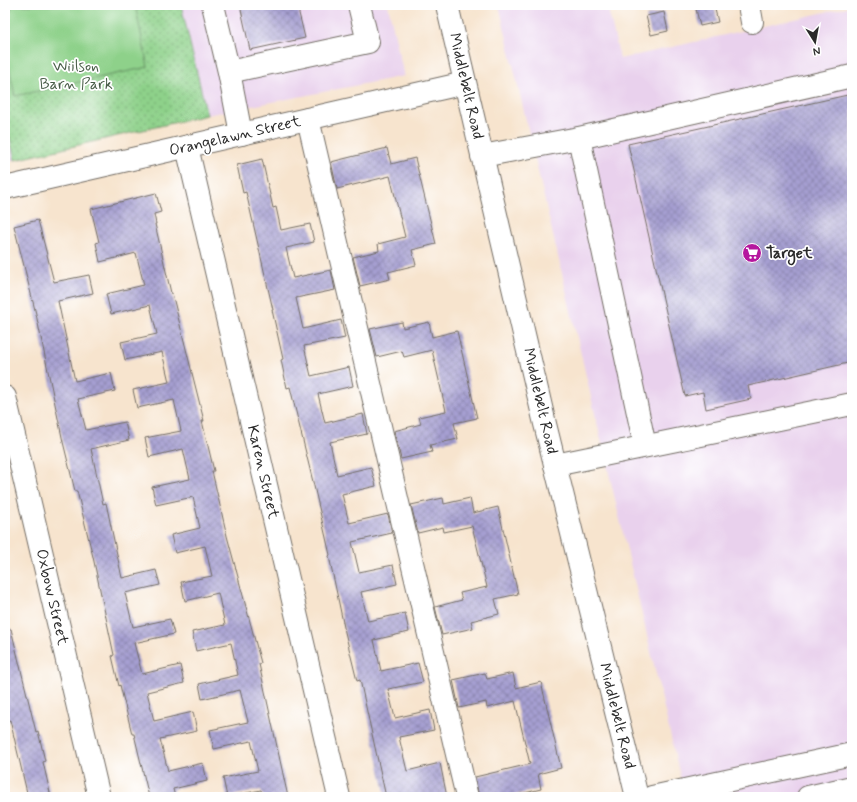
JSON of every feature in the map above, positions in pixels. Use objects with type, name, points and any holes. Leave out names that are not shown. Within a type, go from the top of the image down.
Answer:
[{"type":"street","points":[[213,5],[229,72],[241,134]]},
{"type":"street","points":[[229,72],[368,42],[360,5]]},
{"type":"street","name":"Middlebelt Road","points":[[447,5],[555,465],[637,797]]},
{"type":"street","points":[[482,156],[579,138],[852,76]]},
{"type":"street","name":"Orangelawn Street","points":[[5,188],[465,83]]},
{"type":"street","points":[[308,119],[467,797]]},
{"type":"street","points":[[579,138],[645,446]]},
{"type":"street","name":"Karen Street","points":[[187,146],[339,797]]},
{"type":"street","name":"Oxbow Street","points":[[5,397],[99,797]]},
{"type":"street","points":[[555,465],[852,404]]},
{"type":"street","points":[[652,797],[852,754]]},
{"type":"street","points":[[808,797],[852,787]]},
{"type":"shaded area","points":[[181,5],[388,5],[404,76],[207,115]]},
{"type":"shaded area","points":[[499,5],[607,5],[620,59],[852,6],[852,797],[685,797]]},
{"type":"shaded area","points":[[5,118],[15,160],[5,163]]},
{"type":"green space","name":"Wiilson Barn Park","points":[[5,5],[181,5],[207,115],[15,160],[5,118]]},
{"type":"green space","points":[[13,5],[135,5],[148,67],[15,96],[7,57],[7,17]]},
{"type":"building","points":[[240,5],[297,5],[305,38],[250,50]]},
{"type":"building","points":[[714,5],[718,22],[700,26],[696,9]]},
{"type":"building","points":[[664,12],[668,31],[651,35],[646,16]]},
{"type":"building","name":"Target","points":[[852,94],[852,362],[748,386],[751,399],[706,409],[703,392],[685,396],[628,144]]},
{"type":"building","points":[[387,148],[391,164],[415,158],[436,244],[412,250],[416,265],[388,272],[390,279],[360,286],[353,257],[379,251],[378,244],[405,237],[390,176],[337,189],[331,162]]},
{"type":"building","points":[[262,159],[273,208],[276,207],[281,230],[310,224],[314,242],[286,248],[293,278],[331,270],[335,290],[296,298],[303,329],[341,320],[345,338],[304,346],[311,376],[349,367],[353,386],[318,394],[325,423],[363,414],[367,434],[330,442],[337,475],[371,467],[376,486],[342,494],[349,523],[388,514],[392,533],[352,542],[359,572],[393,565],[397,584],[361,592],[368,621],[405,613],[409,632],[374,640],[381,671],[418,663],[423,682],[388,689],[395,718],[430,710],[434,730],[399,737],[407,771],[440,763],[447,797],[386,797],[360,680],[357,681],[345,632],[330,555],[314,486],[290,387],[287,388],[273,310],[246,192],[243,193],[237,165]]},
{"type":"building","points":[[156,193],[161,212],[154,214],[155,224],[204,421],[202,421],[227,536],[261,663],[259,664],[288,797],[263,797],[261,790],[227,797],[223,778],[258,771],[251,741],[214,749],[210,730],[248,722],[240,690],[202,699],[199,684],[238,675],[231,643],[196,651],[192,632],[225,625],[218,593],[185,601],[181,582],[212,576],[205,546],[175,553],[171,535],[200,528],[193,497],[156,505],[152,487],[190,479],[183,449],[149,457],[145,438],[181,431],[174,400],[137,408],[133,390],[169,382],[162,352],[125,360],[121,342],[157,334],[150,305],[111,314],[106,294],[144,285],[136,253],[100,262],[96,243],[99,242],[91,209]]},
{"type":"building","points":[[38,220],[54,282],[89,275],[93,293],[58,301],[75,381],[111,373],[115,391],[78,399],[86,430],[125,422],[129,440],[91,449],[103,504],[106,503],[122,578],[156,570],[160,585],[125,593],[133,627],[170,619],[174,634],[134,643],[142,674],[180,665],[184,683],[147,692],[154,721],[193,712],[197,731],[160,739],[168,771],[203,763],[207,781],[173,789],[175,797],[149,797],[134,734],[132,734],[120,685],[119,686],[112,656],[114,655],[93,557],[63,442],[36,314],[14,226]]},
{"type":"building","points":[[402,322],[403,328],[429,322],[432,337],[457,331],[477,418],[454,423],[458,439],[430,445],[432,452],[401,459],[394,431],[421,424],[419,417],[446,411],[432,350],[404,357],[402,351],[377,357],[370,329]]},
{"type":"building","points":[[443,498],[444,504],[470,498],[473,513],[498,507],[518,594],[495,599],[499,614],[471,621],[473,628],[442,635],[435,607],[462,600],[460,593],[487,587],[472,526],[444,532],[443,527],[418,533],[411,505]]},
{"type":"building","points":[[5,629],[11,629],[36,732],[38,731],[51,797],[28,797],[10,720],[8,721],[5,706]]},
{"type":"building","points":[[485,673],[487,679],[513,673],[516,688],[541,682],[561,768],[538,774],[541,789],[508,797],[479,797],[475,777],[530,764],[515,701],[487,708],[486,702],[459,708],[453,680]]},
{"type":"place","name":"Target","points":[[752,253]]}]
